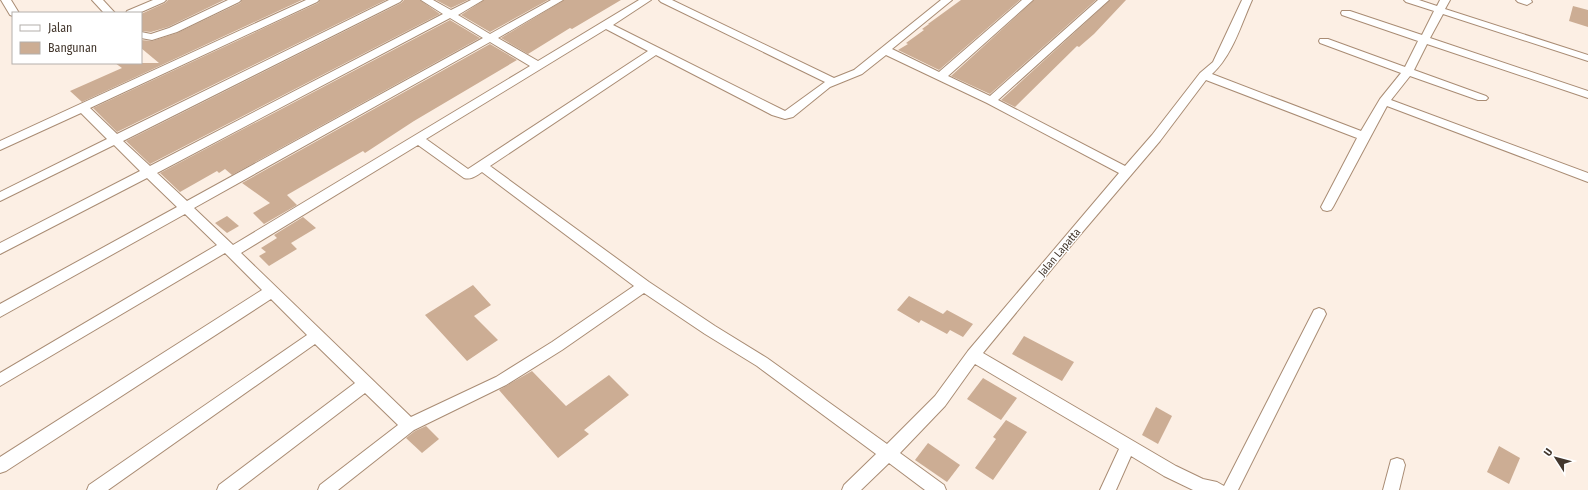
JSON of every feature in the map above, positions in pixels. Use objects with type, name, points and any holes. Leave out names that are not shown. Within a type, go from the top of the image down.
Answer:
[{"type":"street","points":[[6,0],[13,12]]},
{"type":"street","points":[[97,0],[109,12]]},
{"type":"street","points":[[133,12],[161,0]]},
{"type":"street","points":[[142,35],[152,37],[173,30],[236,0]]},
{"type":"street","points":[[0,146],[314,0]]},
{"type":"street","points":[[0,197],[397,0]]},
{"type":"street","points":[[426,0],[538,66]]},
{"type":"street","points":[[0,249],[478,0]]},
{"type":"street","points":[[0,311],[558,0]]},
{"type":"street","points":[[0,380],[418,139],[646,0]]},
{"type":"street","points":[[664,0],[834,82]]},
{"type":"street","points":[[606,25],[776,112],[785,115],[792,112],[819,89],[858,72],[948,0]]},
{"type":"street","points":[[940,76],[1028,0]]},
{"type":"street","points":[[991,101],[1104,0]]},
{"type":"street","name":"Jalan Lapatta","points":[[850,490],[914,429],[940,401],[973,355],[1156,138],[1204,75],[1217,64],[1247,0]]},
{"type":"street","points":[[1409,0],[1588,58]]},
{"type":"street","points":[[1327,206],[1384,101],[1408,71],[1444,0]]},
{"type":"street","points":[[1346,13],[1588,95]]},
{"type":"street","points":[[1324,41],[1482,98]]},
{"type":"street","points":[[418,139],[466,175],[470,174],[656,50]]},
{"type":"street","points":[[885,50],[991,101],[1127,172]]},
{"type":"street","points":[[1204,75],[1364,136]]},
{"type":"street","points":[[1384,101],[1588,178]]},
{"type":"street","points":[[84,107],[84,109],[317,335],[365,384],[409,425]]},
{"type":"street","points":[[482,166],[644,286],[710,330],[762,362],[938,490]]},
{"type":"street","points":[[326,490],[409,425],[501,381],[557,346],[644,286]]},
{"type":"street","points":[[0,466],[272,291]]},
{"type":"street","points":[[1230,490],[1319,314]]},
{"type":"street","points":[[95,490],[317,335]]},
{"type":"street","points":[[973,355],[1170,471],[1201,486],[1217,490]]},
{"type":"street","points":[[225,490],[365,384]]},
{"type":"street","points":[[1108,490],[1128,446]]},
{"type":"street","points":[[1391,490],[1397,465]]},
{"type":"building","points":[[168,0],[224,0],[168,27],[151,32],[142,31],[142,14],[165,3]]},
{"type":"building","points":[[242,0],[302,0],[82,102],[70,91],[122,68],[116,64],[159,63],[142,49],[142,40],[152,41],[177,33],[240,3]]},
{"type":"building","points":[[320,0],[386,0],[117,132],[93,108],[318,3]]},
{"type":"building","points":[[404,0],[420,0],[440,14],[150,164],[126,141],[401,3]]},
{"type":"building","points":[[436,0],[468,0],[451,8]]},
{"type":"building","points":[[484,0],[548,0],[490,32],[461,15]]},
{"type":"building","points":[[564,0],[621,0],[572,29],[570,28],[528,54],[501,38]]},
{"type":"building","points":[[961,0],[1020,0],[939,70],[898,50],[908,44],[906,43],[924,30],[922,29],[928,24]]},
{"type":"building","points":[[1034,0],[1096,0],[990,94],[951,76]]},
{"type":"building","points":[[1110,0],[1126,0],[1094,34],[1079,47],[1077,46],[1015,107],[1001,100]]},
{"type":"building","points":[[1573,6],[1588,10],[1588,27],[1569,21]]},
{"type":"building","points":[[450,20],[480,38],[232,175],[225,169],[219,173],[217,171],[180,192],[160,173]]},
{"type":"building","points":[[490,44],[517,60],[414,121],[365,153],[363,151],[287,195],[297,205],[264,224],[253,213],[270,203],[242,183]]},
{"type":"building","points":[[227,216],[239,226],[227,233],[215,223]]},
{"type":"building","points":[[303,217],[316,228],[291,243],[297,249],[269,266],[259,256],[266,252],[261,248],[277,238],[274,235]]},
{"type":"building","points":[[473,285],[491,305],[474,316],[498,340],[467,361],[425,315]]},
{"type":"building","points":[[909,296],[943,314],[947,310],[973,324],[963,337],[950,330],[947,334],[921,320],[919,323],[897,310]]},
{"type":"building","points":[[1024,336],[1074,362],[1062,381],[1012,354]]},
{"type":"building","points":[[532,371],[566,406],[609,375],[629,395],[584,430],[589,434],[558,458],[499,390]]},
{"type":"building","points":[[983,378],[1017,398],[1001,420],[967,399]]},
{"type":"building","points":[[1156,407],[1172,416],[1158,444],[1142,435]]},
{"type":"building","points":[[1006,420],[1027,432],[993,480],[975,468],[996,439],[993,437]]},
{"type":"building","points":[[426,426],[439,439],[422,453],[406,438],[415,431]]},
{"type":"building","points":[[928,443],[960,465],[947,482],[915,460]]},
{"type":"building","points":[[1499,446],[1520,458],[1509,484],[1487,472]]}]
